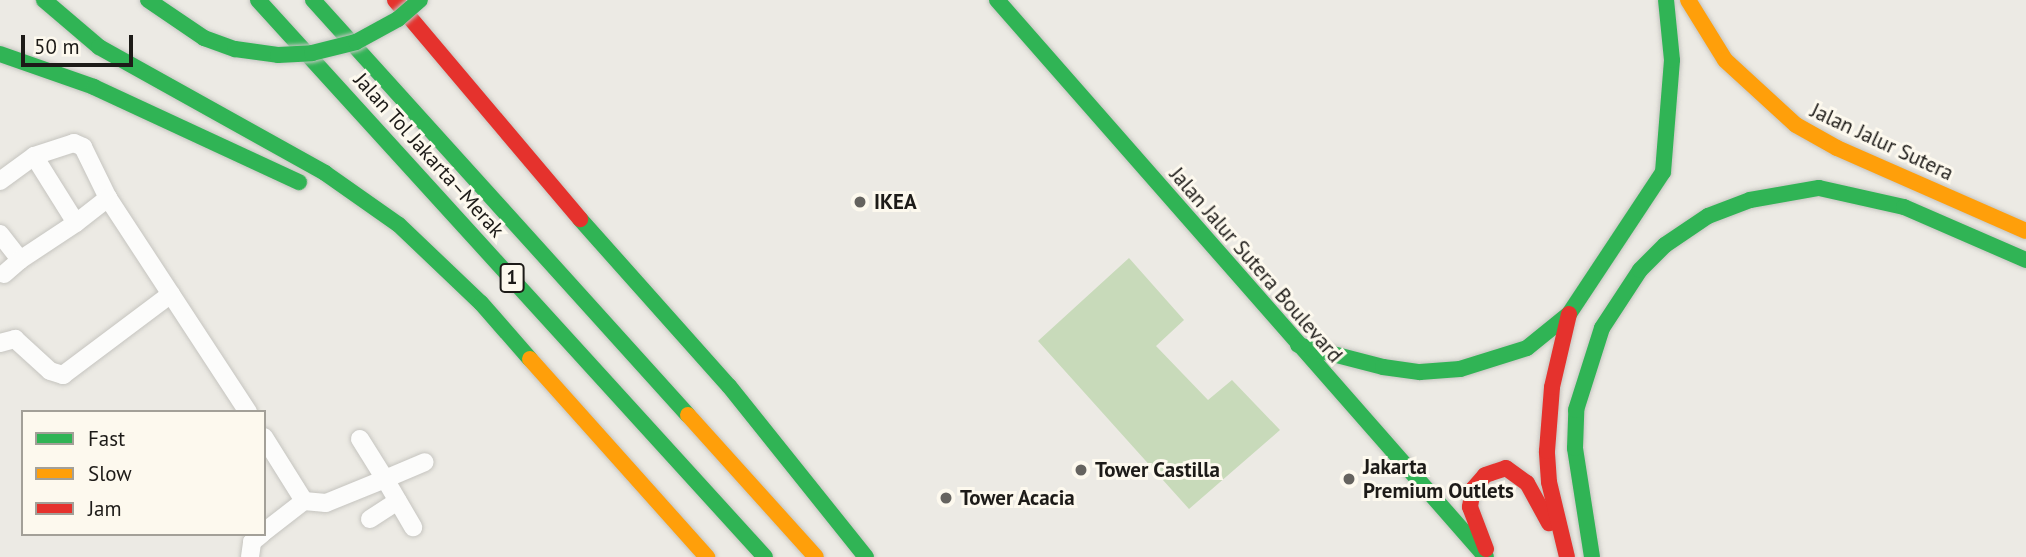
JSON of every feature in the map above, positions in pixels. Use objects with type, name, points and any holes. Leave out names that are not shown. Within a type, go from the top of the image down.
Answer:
[{"type":"main road","points":[[44,0],[99,47],[325,173],[399,225],[503,327],[707,557]]},
{"type":"main road","points":[[148,0],[190,31],[220,45],[296,55],[356,42],[398,19],[418,0],[525,157]]},
{"type":"main road","name":"Jalan Tol Jakarta–Merak","points":[[258,0],[765,557]]},
{"type":"main road","name":"Jalan Tol Jakarta–Merak","points":[[313,0],[816,557]]},
{"type":"main road","points":[[395,0],[525,157],[729,386],[866,557]]},
{"type":"main road","name":"Jalan Jalur Sutera Boulevard","points":[[997,0],[1298,345],[1488,557]]},
{"type":"main road","points":[[1298,345],[1383,366],[1420,372],[1460,369],[1500,360],[1527,348],[1569,314],[1644,207],[1662,172],[1672,60],[1667,0]]},
{"type":"main road","name":"Jalan Jalur Sutera","points":[[1689,0],[1725,60],[1796,125],[1837,148],[2026,231]]},
{"type":"main road","points":[[0,54],[94,87],[324,195],[440,264]]},
{"type":"main road","points":[[1592,557],[1575,448],[1576,410],[1585,372],[1602,328],[1640,270],[1665,245],[1708,216],[1750,200],[1819,188],[1904,207],[2026,260]]},
{"type":"main road","points":[[1565,557],[1549,482],[1547,450],[1552,387],[1569,314]]},
{"type":"main road","points":[[1488,557],[1470,507],[1474,489],[1485,475],[1506,468],[1527,483],[1565,557]]},
{"type":"street","points":[[0,181],[34,156],[81,145],[108,198],[247,410]]},
{"type":"street","points":[[34,156],[76,223]]},
{"type":"street","points":[[4,274],[108,198]]},
{"type":"street","points":[[0,234],[20,260]]},
{"type":"street","points":[[0,344],[15,339],[50,371],[63,375],[171,294]]},
{"type":"street","points":[[267,428],[304,501]]},
{"type":"street","points":[[360,439],[413,527]]},
{"type":"street","points":[[266,531],[304,501],[326,503],[425,462]]},
{"type":"street","points":[[370,519],[398,501]]},
{"type":"street","points":[[250,557],[252,542],[259,536]]},
{"type":"green space","points":[[1129,258],[1184,320],[1156,346],[1208,400],[1232,380],[1280,430],[1189,509],[1038,341]]},
{"type":"traffic: fast","points":[[44,0],[99,47],[325,173],[399,225],[481,303],[530,359]]},
{"type":"traffic: fast","points":[[148,0],[204,38],[235,49],[278,55],[312,53],[356,42],[398,19],[420,0]]},
{"type":"traffic: fast","points":[[258,0],[765,557]]},
{"type":"traffic: fast","points":[[313,0],[688,415]]},
{"type":"traffic: fast","points":[[997,0],[1486,557]]},
{"type":"traffic: fast","points":[[1298,345],[1383,367],[1420,372],[1460,369],[1527,348],[1569,314],[1663,172],[1672,60],[1666,0]]},
{"type":"traffic: fast","points":[[0,54],[94,87],[299,182]]},
{"type":"traffic: fast","points":[[1592,557],[1575,448],[1576,410],[1602,328],[1640,270],[1665,245],[1708,216],[1750,200],[1819,188],[1904,207],[2026,260]]},
{"type":"traffic: fast","points":[[580,219],[729,386],[866,557]]},
{"type":"traffic: slow","points":[[1688,0],[1725,60],[1796,125],[1837,148],[2026,231]]},
{"type":"traffic: slow","points":[[530,359],[707,557]]},
{"type":"traffic: slow","points":[[688,415],[816,557]]},
{"type":"traffic: jam","points":[[395,0],[580,219]]},
{"type":"traffic: jam","points":[[1567,557],[1549,482],[1547,451],[1552,387],[1569,314]]},
{"type":"traffic: jam","points":[[1486,549],[1470,507],[1473,489],[1485,475],[1506,468],[1527,483],[1549,523]]},
{"type":"place","name":"IKEA","points":[[860,202]]},
{"type":"place","name":"Tower Castilla","points":[[1081,470]]},
{"type":"place","name":"Jakarta Premium Outlets","points":[[1349,479]]},
{"type":"place","name":"Tower Acacia","points":[[946,498]]}]
